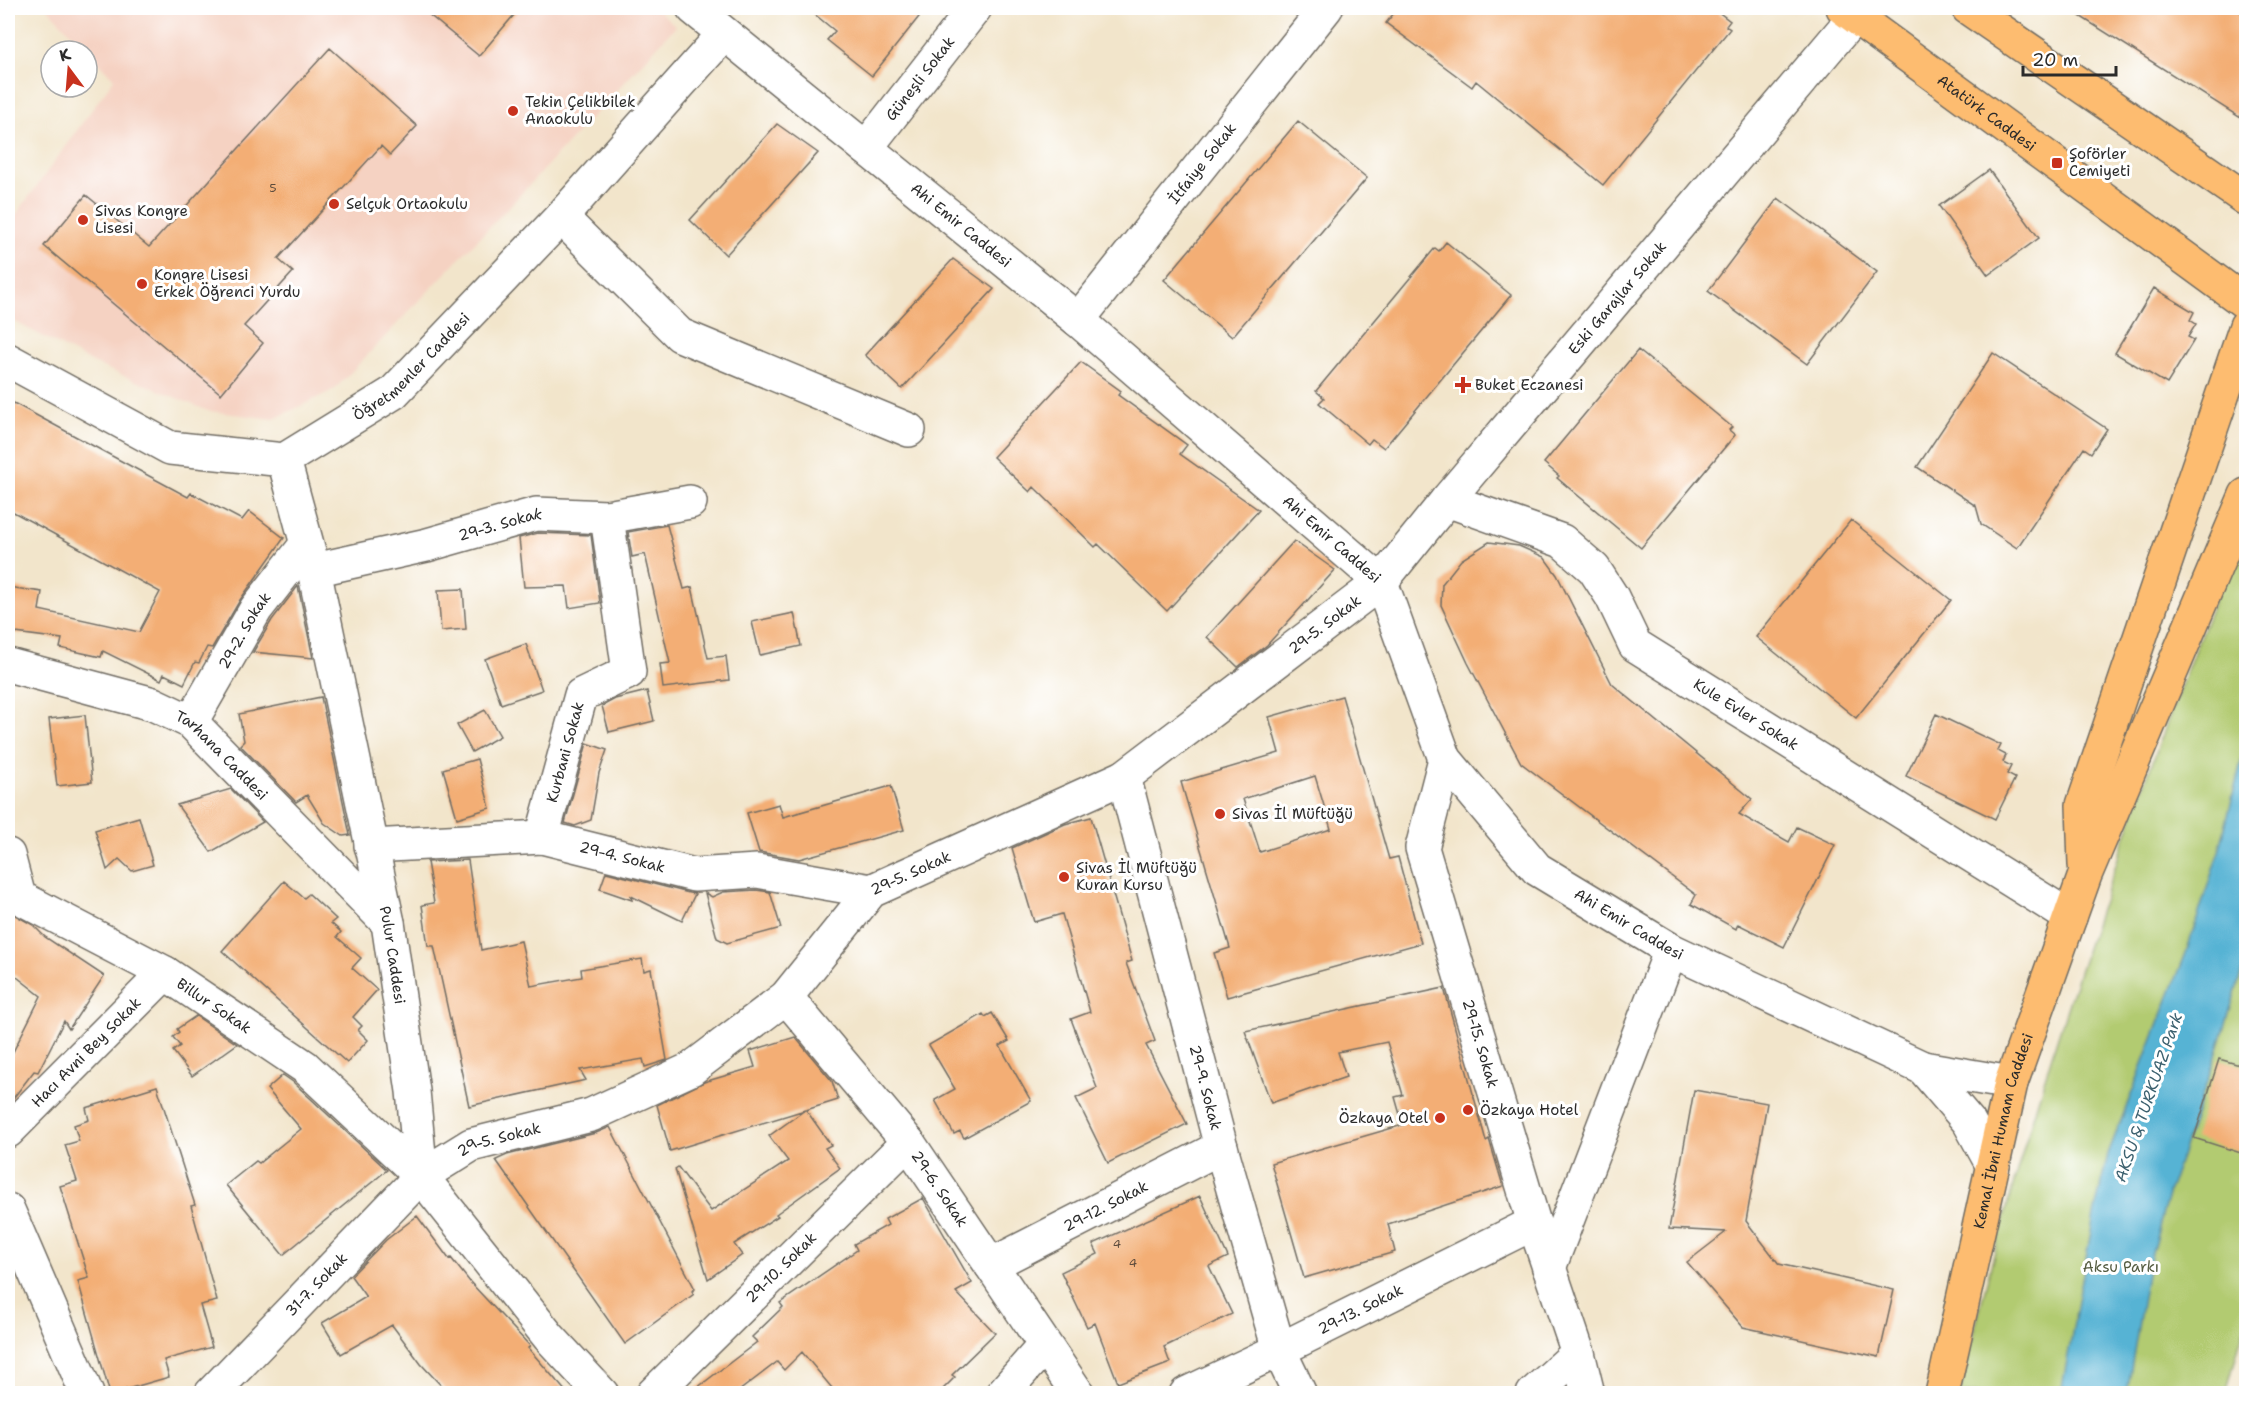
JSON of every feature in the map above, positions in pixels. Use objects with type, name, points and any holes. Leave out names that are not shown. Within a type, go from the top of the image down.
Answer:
[{"type":"main road","points":[[1968,8],[2247,199]]},
{"type":"main road","name":"Atatürk Caddesi","points":[[1849,12],[2247,303]]},
{"type":"main road","points":[[2085,875],[2083,805],[2247,326]]},
{"type":"main road","name":"Kemal İbni Humam Caddesi","points":[[1942,1394],[2011,1083],[2085,875],[2247,495]]},
{"type":"street","name":"Ahi Emir Caddesi","points":[[693,8],[1078,320],[1381,582],[1445,759],[1537,869],[1671,950],[1923,1068],[2011,1083]]},
{"type":"street","name":"Güneşli Sokak","points":[[866,148],[975,8]]},
{"type":"street","name":"İtfaiye Sokak","points":[[1078,320],[1326,8]]},
{"type":"street","name":"Eski Garajlar Sokak","points":[[1381,582],[1849,12]]},
{"type":"street","name":"Öğretmenler Caddesi","points":[[284,460],[393,393],[561,217],[724,34]]},
{"type":"street","points":[[561,217],[680,335],[909,430]]},
{"type":"street","points":[[8,360],[170,448],[284,460]]},
{"type":"street","name":"Pulur Caddesi","points":[[284,460],[310,558],[388,923],[413,1091],[421,1176]]},
{"type":"street","name":"Kule Evler Sokak","points":[[1447,500],[1562,541],[1594,569],[1612,597],[1635,645],[2070,917]]},
{"type":"street","name":"29-3. Sokak","points":[[310,558],[427,545],[536,514],[607,517],[690,502]]},
{"type":"street","name":"Kurbani Sokak","points":[[542,837],[581,695],[629,672],[607,517]]},
{"type":"street","name":"29-2. Sokak","points":[[191,722],[256,609],[310,558]]},
{"type":"street","name":"29-5. Sokak","points":[[421,1176],[471,1145],[591,1115],[691,1069],[786,997],[871,891],[1124,777],[1381,582]]},
{"type":"street","name":"Tarhana Caddesi","points":[[8,665],[153,704],[191,722],[388,923]]},
{"type":"street","name":"29-15. Sokak","points":[[1445,759],[1422,848],[1534,1223],[1578,1353],[1588,1394]]},
{"type":"street","name":"29-9. Sokak","points":[[1124,777],[1221,1148],[1279,1350],[1300,1394]]},
{"type":"street","name":"29-4. Sokak","points":[[371,846],[542,837],[694,875],[757,871],[871,891]]},
{"type":"street","name":"Billur Sokak","points":[[8,855],[13,899],[165,973],[305,1067],[421,1176]]},
{"type":"street","points":[[1550,1268],[1671,950]]},
{"type":"street","name":"Hacı Avni Bey Sokak","points":[[8,1131],[165,973]]},
{"type":"street","name":"29-6. Sokak","points":[[786,997],[908,1142],[1078,1394]]},
{"type":"street","name":"Ahi Emir Caddesi","points":[[1923,1068],[1969,1122],[1993,1166]]},
{"type":"street","name":"29-10. Sokak","points":[[653,1394],[908,1142]]},
{"type":"street","name":"29-12. Sokak","points":[[991,1265],[1221,1148]]},
{"type":"street","points":[[421,1176],[549,1337],[602,1394]]},
{"type":"street","name":"31-7. Sokak","points":[[212,1394],[421,1176]]},
{"type":"street","points":[[8,1210],[83,1392]]},
{"type":"street","name":"29-13. Sokak","points":[[1186,1394],[1534,1223]]},
{"type":"street","points":[[1002,1394],[1044,1346]]},
{"type":"street","points":[[1533,1394],[1578,1353]]},
{"type":"shaded area","points":[[47,8],[656,8],[676,26],[520,195],[335,389],[274,419],[208,411],[93,363],[8,318],[8,226],[114,79],[99,63],[99,39],[76,39]]},
{"type":"green space","name":"Aksu Parkı","points":[[2246,522],[2246,1321],[2226,1393],[1960,1394],[2000,1231],[2031,1123],[2082,963],[2160,741]]},
{"type":"water","name":"AKSU & TURKUAZ Park","points":[[2246,742],[2246,958],[2216,1056],[2169,1191],[2148,1268],[2127,1393],[2061,1393],[2094,1215],[2108,1154],[2186,953],[2220,848]]},
{"type":"building","points":[[421,8],[520,8],[479,56]]},
{"type":"building","points":[[807,8],[926,8],[872,76],[827,40],[835,31]]},
{"type":"building","points":[[1398,8],[1713,8],[1730,21],[1726,26],[1730,29],[1603,185],[1476,81],[1472,87],[1386,23]]},
{"type":"building","points":[[2067,8],[2234,8],[2247,16],[2247,122]]},
{"type":"building","points":[[330,48],[417,126],[390,155],[381,146],[278,259],[293,272],[244,326],[263,343],[221,394],[44,246],[86,195],[149,247]]},
{"type":"building","points":[[1298,121],[1367,178],[1232,337],[1164,280]]},
{"type":"building","points":[[777,124],[818,153],[726,255],[690,220]]},
{"type":"building","points":[[1989,170],[2039,238],[1988,275],[1939,206]]},
{"type":"building","points":[[1778,198],[1877,272],[1807,364],[1708,291]]},
{"type":"building","points":[[1446,242],[1511,295],[1384,448],[1372,439],[1368,444],[1319,403],[1324,398],[1316,391],[1435,248],[1439,251]]},
{"type":"building","points":[[953,259],[994,289],[902,389],[865,355]]},
{"type":"building","points":[[2154,288],[2194,312],[2190,320],[2196,324],[2188,337],[2194,340],[2167,384],[2115,353]]},
{"type":"building","points":[[1638,350],[1732,427],[1729,430],[1735,435],[1641,548],[1557,478],[1559,476],[1544,463]]},
{"type":"building","points":[[1993,353],[2107,429],[2091,453],[2084,448],[2017,548],[1981,524],[1976,506],[1917,467]]},
{"type":"building","points":[[1081,362],[1121,391],[1118,395],[1187,445],[1180,454],[1259,510],[1167,611],[1098,544],[1095,547],[1034,487],[1030,492],[993,457]]},
{"type":"building","points":[[8,400],[188,497],[191,493],[242,520],[249,511],[284,538],[240,600],[212,648],[207,647],[199,663],[195,662],[184,684],[164,674],[161,680],[103,651],[101,657],[60,648],[62,639],[8,632],[8,587],[42,592],[39,610],[139,632],[160,592],[8,509]]},
{"type":"building","points":[[1851,520],[1951,600],[1856,718],[1756,637]]},
{"type":"building","points":[[667,525],[684,589],[692,587],[708,658],[726,656],[729,680],[663,688],[660,664],[670,663],[645,554],[632,557],[628,532]]},
{"type":"building","points":[[538,533],[591,535],[600,603],[569,608],[566,586],[524,587],[519,538]]},
{"type":"building","points":[[1294,541],[1335,570],[1267,645],[1238,667],[1207,637]]},
{"type":"building","points":[[1489,542],[1519,546],[1544,557],[1557,575],[1612,684],[1752,799],[1739,814],[1789,842],[1797,827],[1835,845],[1784,947],[1738,924],[1736,929],[1691,904],[1696,895],[1521,763],[1468,663],[1441,605],[1442,584],[1461,560]]},
{"type":"building","points":[[298,586],[313,658],[253,652],[272,620]]},
{"type":"building","points":[[463,589],[466,629],[441,631],[438,590]]},
{"type":"building","points":[[794,613],[801,646],[760,655],[752,622]]},
{"type":"building","points":[[526,644],[542,690],[501,704],[485,659]]},
{"type":"building","points":[[647,691],[654,721],[609,732],[602,706],[615,699]]},
{"type":"building","points":[[1342,696],[1389,859],[1398,857],[1421,943],[1227,997],[1214,953],[1230,948],[1181,782],[1279,753],[1269,717]],"holes":[[[1315,776],[1331,829],[1260,852],[1243,799]]]},
{"type":"building","points":[[321,697],[350,835],[343,836],[324,823],[307,795],[296,802],[240,745],[244,741],[239,714]]},
{"type":"building","points":[[485,710],[500,736],[472,752],[457,725]]},
{"type":"building","points":[[1936,714],[2001,745],[1998,751],[2006,755],[2003,762],[2011,766],[2007,774],[2015,778],[1995,819],[1906,776]]},
{"type":"building","points":[[85,715],[92,782],[57,786],[49,719]]},
{"type":"building","points":[[587,743],[607,750],[599,773],[591,820],[575,826],[565,823]]},
{"type":"building","points":[[477,759],[490,808],[457,818],[443,769]]},
{"type":"building","points":[[891,786],[904,830],[799,859],[759,852],[747,813],[779,804],[783,817]]},
{"type":"building","points":[[231,789],[263,822],[211,852],[177,805]]},
{"type":"building","points":[[139,817],[153,865],[132,871],[119,859],[107,870],[95,830]]},
{"type":"building","points":[[1091,817],[1132,961],[1126,963],[1155,1041],[1146,1045],[1187,1124],[1108,1163],[1076,1098],[1097,1088],[1071,1019],[1090,1012],[1062,914],[1034,922],[1012,848],[1065,824]]},
{"type":"building","points":[[468,860],[481,950],[521,941],[531,986],[582,977],[581,969],[642,959],[644,971],[651,969],[667,1060],[645,1067],[643,1059],[580,1070],[586,1080],[469,1106],[434,946],[428,946],[422,905],[434,903],[427,862]]},
{"type":"building","points":[[606,872],[695,894],[682,921],[631,896],[632,900],[600,889]]},
{"type":"building","points":[[284,881],[304,898],[309,894],[336,919],[331,923],[341,932],[337,937],[361,958],[352,968],[377,990],[353,1017],[362,1026],[358,1030],[368,1040],[347,1063],[222,951]]},
{"type":"building","points":[[756,890],[770,892],[781,928],[727,943],[717,938],[705,893],[712,897],[723,892]]},
{"type":"building","points":[[8,911],[33,925],[45,937],[104,976],[69,1029],[64,1021],[38,1072],[34,1071],[8,1105],[8,1062],[41,996],[8,970]]},
{"type":"building","points":[[1444,988],[1486,1141],[1489,1139],[1503,1186],[1388,1224],[1395,1252],[1304,1278],[1271,1163],[1403,1125],[1395,1097],[1403,1095],[1387,1042],[1338,1052],[1346,1077],[1271,1103],[1245,1031]]},
{"type":"building","points":[[992,1013],[1009,1041],[1000,1046],[1031,1101],[964,1138],[960,1131],[954,1134],[935,1100],[955,1089],[929,1045],[983,1014],[985,1017]]},
{"type":"building","points":[[196,1016],[237,1044],[192,1076],[173,1051],[180,1046],[173,1037],[179,1032],[177,1029]]},
{"type":"building","points":[[795,1037],[832,1081],[838,1100],[806,1110],[831,1145],[825,1148],[840,1168],[776,1214],[778,1216],[734,1244],[742,1255],[708,1279],[675,1169],[678,1167],[711,1211],[788,1161],[769,1136],[805,1110],[670,1151],[657,1105],[704,1082],[755,1067],[750,1051]]},
{"type":"building","points":[[2219,1059],[2247,1067],[2247,1155],[2194,1138]]},
{"type":"building","points":[[283,1075],[387,1170],[283,1255],[226,1185],[256,1161],[259,1163],[301,1129],[267,1089]]},
{"type":"building","points":[[157,1086],[195,1205],[191,1206],[217,1301],[200,1305],[212,1347],[164,1360],[169,1377],[110,1394],[78,1281],[89,1278],[60,1186],[77,1181],[65,1145],[79,1141],[74,1125],[89,1120],[86,1108]]},
{"type":"building","points":[[1694,1090],[1767,1103],[1746,1221],[1779,1264],[1894,1290],[1879,1357],[1743,1327],[1687,1262],[1726,1232],[1669,1229]]},
{"type":"building","points":[[610,1127],[695,1289],[692,1291],[694,1294],[625,1344],[496,1160],[507,1155],[596,1133]]},
{"type":"building","points":[[1200,1196],[1228,1257],[1209,1266],[1232,1314],[1164,1347],[1170,1363],[1118,1383],[1095,1323],[1087,1327],[1061,1272],[1098,1254],[1093,1244]]},
{"type":"building","points":[[923,1198],[972,1283],[956,1292],[995,1333],[952,1375],[955,1377],[938,1394],[837,1394],[802,1352],[784,1370],[777,1362],[735,1394],[689,1394],[757,1342],[752,1337],[783,1307],[780,1303],[857,1250],[854,1244],[888,1225],[885,1219]]},
{"type":"building","points":[[417,1216],[449,1259],[451,1258],[470,1282],[530,1346],[528,1348],[568,1394],[449,1394],[421,1364],[392,1325],[341,1354],[322,1323],[366,1297],[351,1276],[386,1240]]},
{"type":"place","name":"Tekin Çelikbilek Anaokulu","points":[[513,111]]},
{"type":"place","name":"Şoförler Cemiyeti","points":[[2057,163]]},
{"type":"place","name":"Selçuk Ortaokulu","points":[[334,204]]},
{"type":"place","name":"Sivas Kongre Lisesi","points":[[83,220]]},
{"type":"place","name":"Kongre Lisesi Erkek Öğrenci Yurdu","points":[[142,284]]},
{"type":"place","name":"Buket Eczanesi","points":[[1463,385]]},
{"type":"place","name":"Sivas İl Müftüğü","points":[[1220,814]]},
{"type":"place","name":"Sivas İl Müftüğü Kuran Kursu","points":[[1064,877]]},
{"type":"place","name":"Özkaya Hotel","points":[[1468,1110]]},
{"type":"place","name":"Özkaya Otel","points":[[1440,1118]]}]
